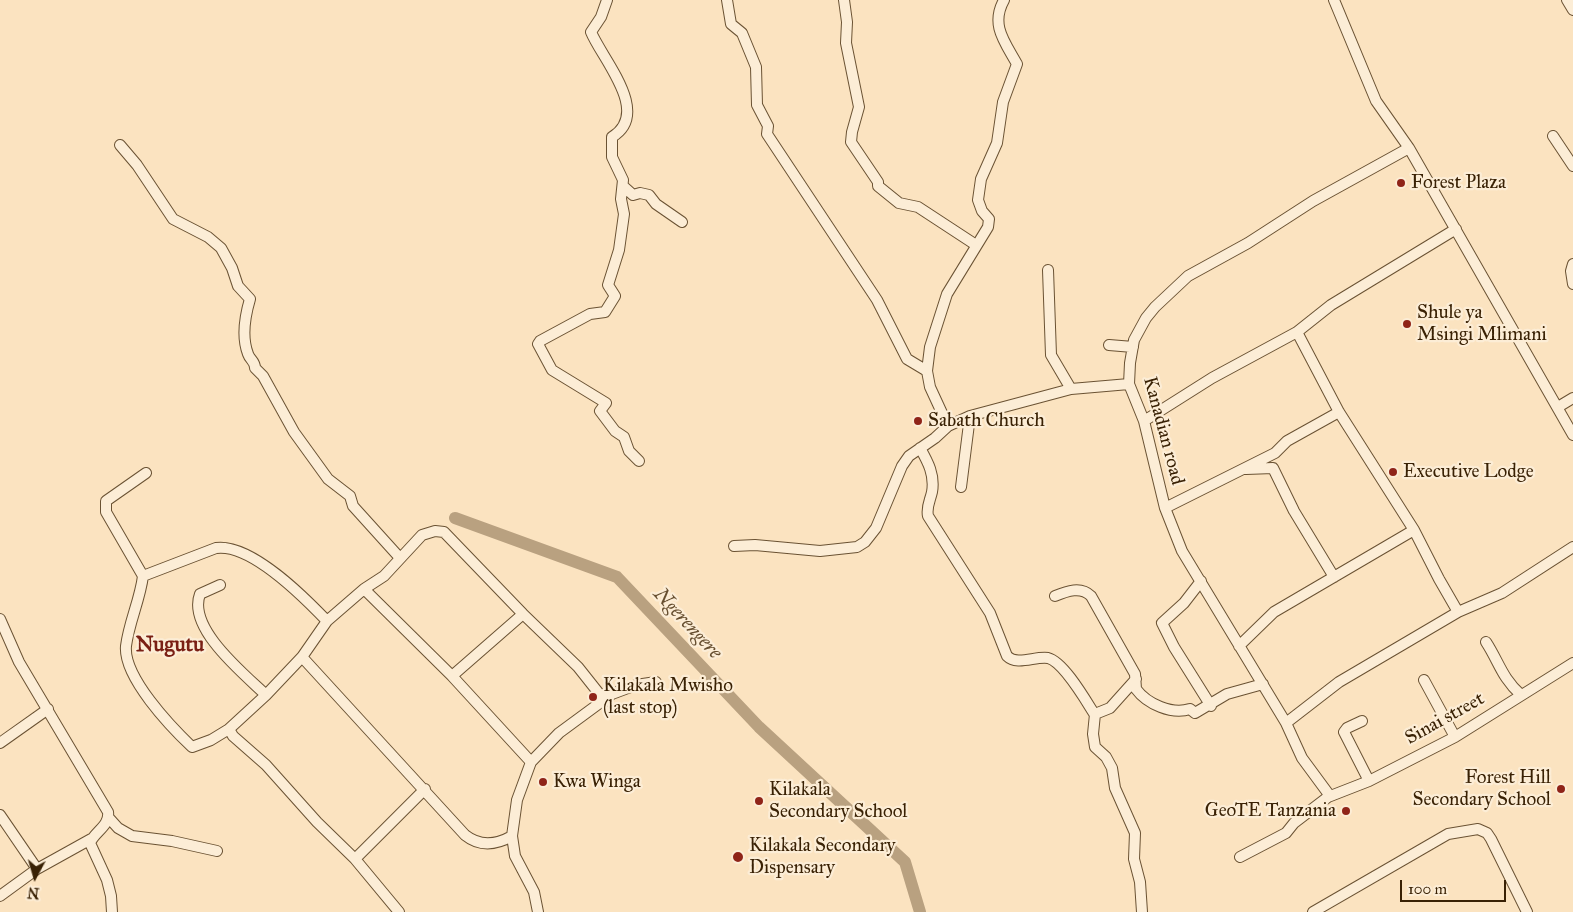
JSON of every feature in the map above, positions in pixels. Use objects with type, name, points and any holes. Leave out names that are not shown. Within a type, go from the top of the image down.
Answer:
[{"type":"street","points":[[607,0],[601,16],[590,32],[624,91],[629,107],[618,134],[612,137],[612,157],[620,172],[623,186],[621,199],[624,219],[619,250],[608,285],[615,296],[605,312],[590,314],[540,341],[538,344],[552,370],[606,403],[600,411],[615,431],[624,437],[629,451],[639,460]]},
{"type":"street","points":[[727,0],[732,24],[742,34],[756,67],[757,105],[768,126],[767,134],[819,216],[840,242],[877,300],[907,359],[927,371]]},
{"type":"street","points":[[844,0],[847,22],[846,43],[859,107],[851,142],[878,182],[878,186],[890,196],[899,203],[918,207],[976,245]]},
{"type":"street","points":[[948,426],[930,387],[927,371],[930,347],[947,294],[976,245],[985,234],[989,219],[982,211],[978,200],[981,179],[997,143],[1002,102],[1017,64],[998,26],[998,11],[1004,0]]},
{"type":"street","points":[[1334,0],[1376,101],[1409,148],[1573,435]]},
{"type":"street","points":[[1567,0],[1573,10]]},
{"type":"street","points":[[1553,136],[1573,166]]},
{"type":"street","points":[[120,146],[137,165],[173,219],[208,237],[227,256],[238,286],[250,299],[244,320],[248,355],[255,363],[255,368],[263,376],[294,432],[328,479],[350,496],[352,506],[400,558]]},
{"type":"street","name":"Kanadian road","points":[[1330,796],[1302,758],[1286,723],[1182,551],[1165,508],[1144,421],[1129,384],[1133,346],[1137,334],[1155,307],[1188,276],[1248,242],[1313,201],[1409,148]]},
{"type":"street","points":[[623,186],[633,194],[640,193],[649,196],[656,204],[682,222]]},
{"type":"street","points":[[1144,421],[1212,378],[1297,332],[1331,305],[1456,229]]},
{"type":"street","points":[[1573,264],[1571,271],[1573,284]]},
{"type":"street","points":[[1048,270],[1051,355],[1071,389]]},
{"type":"street","points":[[1297,332],[1339,412],[1414,530],[1439,580],[1458,612]]},
{"type":"street","points":[[1109,345],[1133,346]]},
{"type":"street","points":[[734,546],[755,545],[820,551],[850,549],[861,545],[880,521],[902,466],[909,456],[935,438],[948,426],[970,416],[1071,389],[1129,384]]},
{"type":"street","points":[[1558,407],[1573,398]]},
{"type":"street","points":[[1165,508],[1274,453],[1287,441],[1339,412]]},
{"type":"street","points":[[961,487],[970,416]]},
{"type":"street","points":[[920,448],[931,467],[932,488],[927,508],[928,516],[940,538],[990,613],[1007,656],[1015,660],[1041,658],[1055,662],[1066,673],[1095,715],[1093,734],[1095,747],[1106,757],[1112,768],[1115,788],[1135,832],[1134,859],[1140,882],[1142,912]]},
{"type":"street","points":[[1274,453],[1273,468],[1294,510],[1334,577]]},
{"type":"street","points":[[1242,469],[1273,468]]},
{"type":"street","points":[[146,473],[106,501],[104,505],[106,512],[144,576],[126,650],[127,659],[145,692],[173,728],[192,746],[211,740],[229,728],[266,695],[302,657],[327,621],[364,589],[384,576],[422,535],[435,531],[444,532],[523,614],[578,667],[605,701]]},
{"type":"street","points":[[1239,646],[1274,612],[1414,530]]},
{"type":"street","points":[[1286,723],[1339,682],[1458,612],[1502,593],[1573,547]]},
{"type":"street","points":[[144,576],[216,548],[227,548],[253,558],[270,570],[327,621]]},
{"type":"street","points":[[1201,582],[1184,603],[1162,623],[1174,647],[1211,706]]},
{"type":"street","points":[[220,585],[200,594],[196,605],[198,616],[210,639],[266,695]]},
{"type":"street","points":[[364,589],[452,676],[531,762]]},
{"type":"street","points":[[1055,596],[1075,590],[1088,593],[1105,617],[1136,679],[1138,692],[1162,707],[1177,711],[1190,709],[1195,713],[1211,706],[1228,694],[1263,684]]},
{"type":"street","points":[[452,676],[523,614]]},
{"type":"street","points":[[0,619],[19,662],[102,799],[109,818],[118,828],[132,836],[172,841],[217,851]]},
{"type":"street","points":[[1486,642],[1494,654],[1504,677],[1521,695]]},
{"type":"street","points":[[302,657],[472,840],[477,843],[493,843],[512,836]]},
{"type":"street","name":"Sinai street","points":[[1240,857],[1286,833],[1294,823],[1330,796],[1369,780],[1455,737],[1573,663]]},
{"type":"street","points":[[1095,715],[1110,708],[1136,679]]},
{"type":"street","points":[[1424,680],[1455,737]]},
{"type":"street","points":[[538,912],[534,892],[515,856],[512,836],[517,800],[531,762],[559,733],[588,710],[625,688],[656,682]]},
{"type":"street","points":[[0,743],[48,709]]},
{"type":"street","points":[[1362,721],[1344,732],[1369,780]]},
{"type":"street","points":[[229,728],[233,736],[266,765],[317,822],[355,859],[398,912]]},
{"type":"street","points":[[355,859],[425,789]]},
{"type":"street","points":[[0,815],[38,869]]},
{"type":"street","points":[[0,896],[38,869],[91,839],[109,818]]},
{"type":"street","points":[[1313,912],[1448,834],[1474,829],[1484,831],[1491,839],[1527,912]]},
{"type":"street","points":[[91,839],[90,848],[107,880],[112,912]]},
{"type":"waterway","name":"Ngerengere","points":[[455,518],[617,577],[759,727],[905,862],[920,912]]},
{"type":"place","name":"Forest Plaza","points":[[1401,183]]},
{"type":"place","name":"Shule ya Msingi Mlimani","points":[[1407,324]]},
{"type":"place","name":"Sabath Church","points":[[918,421]]},
{"type":"place","name":"Executive Lodge","points":[[1393,472]]},
{"type":"place","name":"Kilakala Mwisho (last stop)","points":[[593,697]]},
{"type":"place","name":"Kwa Winga","points":[[543,782]]},
{"type":"place","name":"Forest Hill Secondary School","points":[[1561,789]]},
{"type":"place","name":"Kilakala Secondary School","points":[[759,801]]},
{"type":"place","name":"GeoTE Tanzania","points":[[1346,811]]},
{"type":"place","name":"Kilakala Secondary Dispensary","points":[[738,857]]},
{"type":"district","name":"Nugutu","points":[[170,646]]}]
